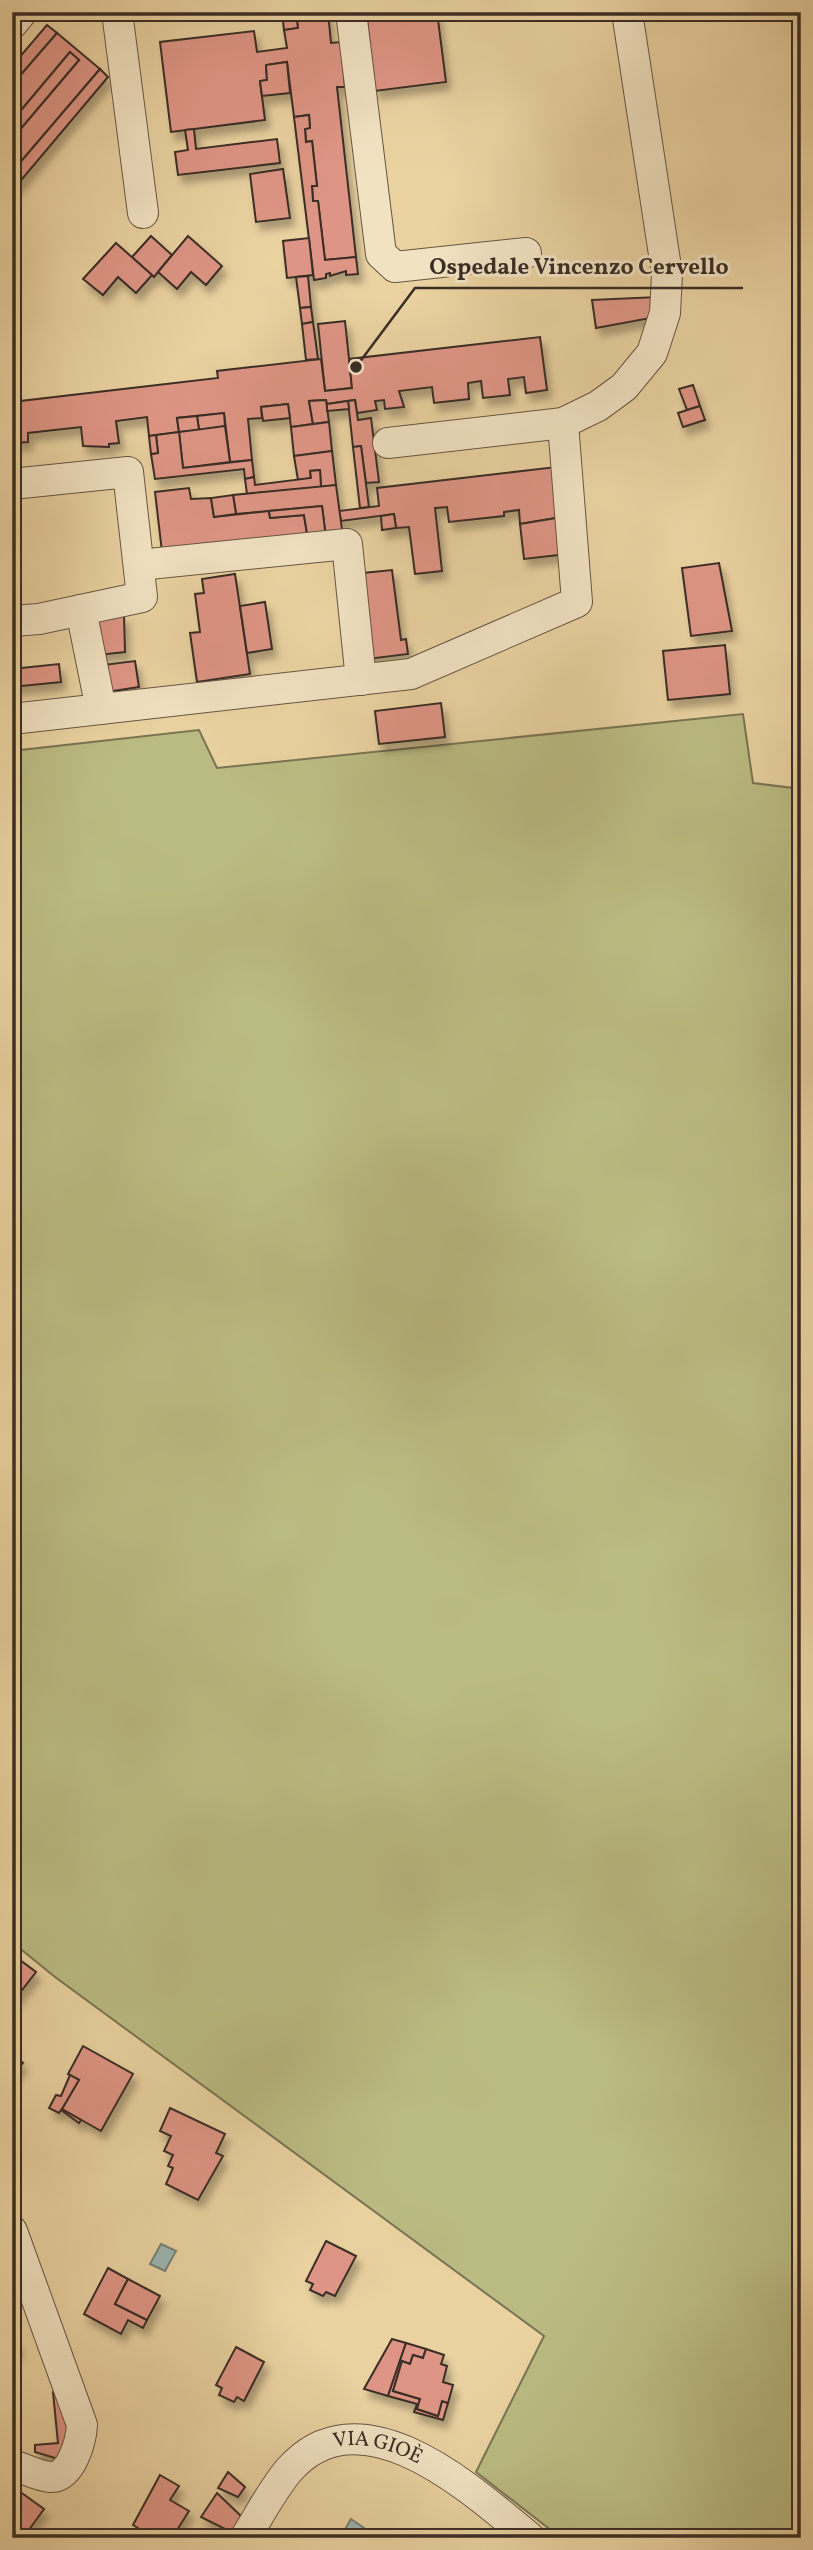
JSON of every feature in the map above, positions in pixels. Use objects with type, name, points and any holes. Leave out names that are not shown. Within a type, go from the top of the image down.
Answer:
[{"type":"street","points":[[12,24],[22,12]]},
{"type":"street","points":[[117,12],[143,213]]},
{"type":"street","points":[[351,12],[381,254],[395,267],[526,253]]},
{"type":"street","points":[[388,443],[563,423],[598,406],[624,387],[652,353],[665,313],[667,274],[627,12]]},
{"type":"street","points":[[12,719],[411,674],[577,602],[563,423]]},
{"type":"street","points":[[12,484],[128,472],[142,597],[12,621]]},
{"type":"street","points":[[139,565],[347,544],[361,680]]},
{"type":"street","points":[[81,610],[100,709]]},
{"type":"street","points":[[12,2231],[82,2425],[81,2438],[67,2470],[52,2478],[12,2465]]},
{"type":"street","name":"VIA GIOÈ","points":[[245,2538],[289,2470],[304,2458],[337,2442],[365,2440],[430,2461],[530,2538]]},
{"type":"green space","points":[[743,714],[753,783],[801,789],[801,2538],[561,2538],[476,2472],[544,2336],[55,1977],[12,1942],[12,808],[21,800],[12,784],[12,751],[199,730],[217,768]]},
{"type":"water","points":[[161,2244],[176,2251],[165,2271],[150,2264]]},
{"type":"water","points":[[351,2519],[364,2528],[357,2538],[340,2538]]},
{"type":"building","points":[[282,12],[290,12],[291,18],[297,17],[298,28],[284,30]]},
{"type":"building","points":[[290,12],[328,12],[331,43],[341,42],[345,87],[337,87],[356,257],[325,260],[318,201],[313,201],[312,186],[317,186],[312,141],[306,142],[305,129],[310,128],[309,115],[294,117],[287,62],[266,65],[267,80],[260,81],[265,120],[171,132],[160,42],[254,31],[257,52],[287,48],[284,30],[298,28],[297,17],[291,18]]},
{"type":"building","points":[[437,12],[446,82],[375,91],[367,20]]},
{"type":"building","points":[[47,25],[57,33],[12,85],[12,66]]},
{"type":"building","points":[[57,33],[100,69],[12,172],[12,139],[79,60],[70,52],[12,121],[12,85]]},
{"type":"building","points":[[70,52],[79,60],[12,139],[12,121]]},
{"type":"building","points":[[287,62],[290,93],[262,96],[260,81],[267,80],[266,65]]},
{"type":"building","points":[[100,69],[108,77],[12,191],[12,172]]},
{"type":"building","points":[[309,115],[310,128],[305,129],[306,142],[312,141],[317,186],[312,186],[313,201],[318,201],[325,260],[356,257],[358,274],[346,275],[346,271],[330,276],[330,273],[326,274],[326,278],[314,280],[294,117]]},
{"type":"building","points":[[194,129],[196,149],[277,139],[280,163],[178,175],[175,152],[188,150],[185,130]]},
{"type":"building","points":[[283,169],[290,218],[256,222],[250,174]]},
{"type":"building","points":[[151,236],[172,255],[154,277],[132,257]]},
{"type":"building","points":[[188,236],[222,266],[206,285],[191,272],[177,289],[158,272]]},
{"type":"building","points":[[309,238],[313,275],[287,278],[283,241]]},
{"type":"building","points":[[116,243],[152,275],[136,293],[118,277],[103,295],[83,279]]},
{"type":"building","points":[[308,276],[311,307],[300,308],[296,277]]},
{"type":"building","points":[[658,297],[656,317],[596,328],[592,300]]},
{"type":"building","points":[[311,307],[313,322],[302,324],[300,308]]},
{"type":"building","points":[[345,321],[352,388],[325,391],[318,324]]},
{"type":"building","points":[[313,322],[318,359],[306,360],[302,324]]},
{"type":"building","points":[[540,337],[547,390],[526,393],[524,377],[508,379],[510,395],[483,398],[481,381],[468,383],[469,399],[434,403],[432,387],[399,391],[404,407],[385,409],[384,400],[375,401],[377,410],[357,413],[355,400],[327,404],[326,400],[309,401],[313,424],[291,427],[288,404],[261,407],[262,418],[248,419],[252,460],[230,462],[224,413],[177,418],[179,432],[149,436],[147,417],[116,421],[119,443],[109,444],[109,447],[83,446],[81,427],[28,433],[28,442],[13,443],[12,402],[218,378],[217,371],[321,359],[325,391],[352,388],[349,359]]},
{"type":"building","points":[[693,385],[700,406],[687,410],[679,389]]},
{"type":"building","points":[[326,400],[329,422],[313,424],[309,401]]},
{"type":"building","points":[[355,400],[358,420],[371,418],[379,482],[366,483],[361,446],[353,447],[348,401]]},
{"type":"building","points":[[348,401],[349,409],[327,411],[327,404]]},
{"type":"building","points":[[288,404],[290,418],[263,421],[261,407]]},
{"type":"building","points":[[700,406],[705,420],[683,427],[678,413]]},
{"type":"building","points":[[224,413],[225,426],[199,430],[197,416]]},
{"type":"building","points":[[197,416],[199,430],[179,432],[177,418]]},
{"type":"building","points":[[329,422],[332,451],[294,456],[291,427]]},
{"type":"building","points":[[225,426],[230,462],[183,468],[179,432]]},
{"type":"building","points":[[179,432],[183,468],[252,460],[254,477],[245,479],[244,469],[155,479],[151,454],[158,453],[156,435]]},
{"type":"building","points":[[156,435],[158,453],[151,454],[149,436]]},
{"type":"building","points":[[361,446],[369,507],[360,508],[353,447]]},
{"type":"building","points":[[332,451],[336,485],[321,487],[320,470],[310,471],[311,478],[298,480],[294,456]]},
{"type":"building","points":[[556,467],[562,517],[520,524],[519,510],[504,512],[504,516],[449,522],[447,507],[435,508],[442,571],[415,574],[409,527],[396,528],[394,514],[341,521],[339,511],[379,506],[377,488]]},
{"type":"building","points":[[320,470],[321,487],[247,494],[245,479],[254,477],[255,485],[311,478],[310,471]]},
{"type":"building","points":[[336,485],[343,537],[326,538],[322,506],[236,514],[233,495]]},
{"type":"building","points":[[189,488],[191,499],[211,498],[214,517],[269,511],[270,518],[304,515],[308,540],[162,552],[155,492]]},
{"type":"building","points":[[233,495],[236,514],[214,517],[211,498]]},
{"type":"building","points":[[322,506],[326,538],[308,540],[304,515],[270,518],[269,511]]},
{"type":"building","points":[[394,514],[396,528],[382,530],[381,516]]},
{"type":"building","points":[[562,517],[567,554],[524,559],[520,524]]},
{"type":"building","points":[[719,563],[732,631],[691,636],[682,568]]},
{"type":"building","points":[[392,570],[401,640],[406,639],[408,654],[368,659],[366,644],[372,643],[363,573]]},
{"type":"building","points":[[235,574],[250,674],[197,682],[190,633],[200,632],[195,594],[204,593],[202,579]]},
{"type":"building","points":[[265,602],[272,649],[247,653],[240,606]]},
{"type":"building","points":[[124,615],[125,652],[98,655],[93,618]]},
{"type":"building","points":[[725,645],[730,694],[668,700],[663,651]]},
{"type":"building","points":[[135,661],[139,687],[107,692],[103,665]]},
{"type":"building","points":[[59,664],[61,682],[12,687],[12,669]]},
{"type":"building","points":[[441,703],[445,737],[379,744],[375,711]]},
{"type":"building","points":[[12,1954],[36,1972],[12,2003]]},
{"type":"building","points":[[83,2046],[133,2074],[101,2131],[62,2109],[79,2080],[68,2074]]},
{"type":"building","points":[[12,2054],[23,2063],[12,2076]]},
{"type":"building","points":[[70,2075],[79,2080],[62,2109],[81,2120],[79,2123],[61,2110],[59,2113],[49,2108],[56,2095],[61,2096]]},
{"type":"building","points":[[170,2108],[225,2134],[216,2153],[223,2156],[198,2200],[166,2184],[173,2168],[168,2166],[173,2155],[164,2151],[171,2136],[160,2131]]},
{"type":"building","points":[[326,2241],[356,2256],[335,2296],[326,2292],[323,2296],[310,2290],[313,2284],[306,2281]]},
{"type":"building","points":[[108,2268],[128,2279],[115,2304],[147,2320],[143,2328],[128,2320],[121,2334],[84,2314]]},
{"type":"building","points":[[128,2279],[160,2296],[147,2320],[115,2304]]},
{"type":"building","points":[[12,2337],[19,2349],[12,2352]]},
{"type":"building","points":[[392,2339],[406,2343],[388,2396],[364,2389]]},
{"type":"building","points":[[406,2343],[426,2349],[423,2358],[413,2355],[410,2364],[402,2361],[393,2391],[420,2399],[417,2409],[438,2416],[442,2401],[448,2403],[443,2420],[414,2412],[417,2404],[388,2396]]},
{"type":"building","points":[[236,2347],[264,2362],[244,2401],[237,2397],[234,2402],[219,2395],[222,2388],[216,2385]]},
{"type":"building","points":[[426,2349],[444,2355],[441,2364],[447,2366],[443,2382],[453,2385],[448,2403],[442,2401],[438,2416],[417,2409],[420,2399],[393,2391],[402,2361],[410,2364],[413,2355],[423,2358]]},
{"type":"building","points":[[62,2390],[75,2435],[65,2461],[35,2452],[35,2445],[58,2443],[53,2392]]},
{"type":"building","points":[[228,2472],[245,2487],[238,2497],[218,2488]]},
{"type":"building","points":[[160,2475],[179,2486],[170,2500],[189,2511],[172,2538],[154,2538],[133,2525]]},
{"type":"building","points":[[12,2486],[44,2509],[23,2538],[17,2535],[12,2538]]},
{"type":"building","points":[[217,2493],[243,2518],[233,2533],[201,2517]]},
{"type":"place","name":"Ospedale Vincenzo Cervello","points":[[356,367]]}]
